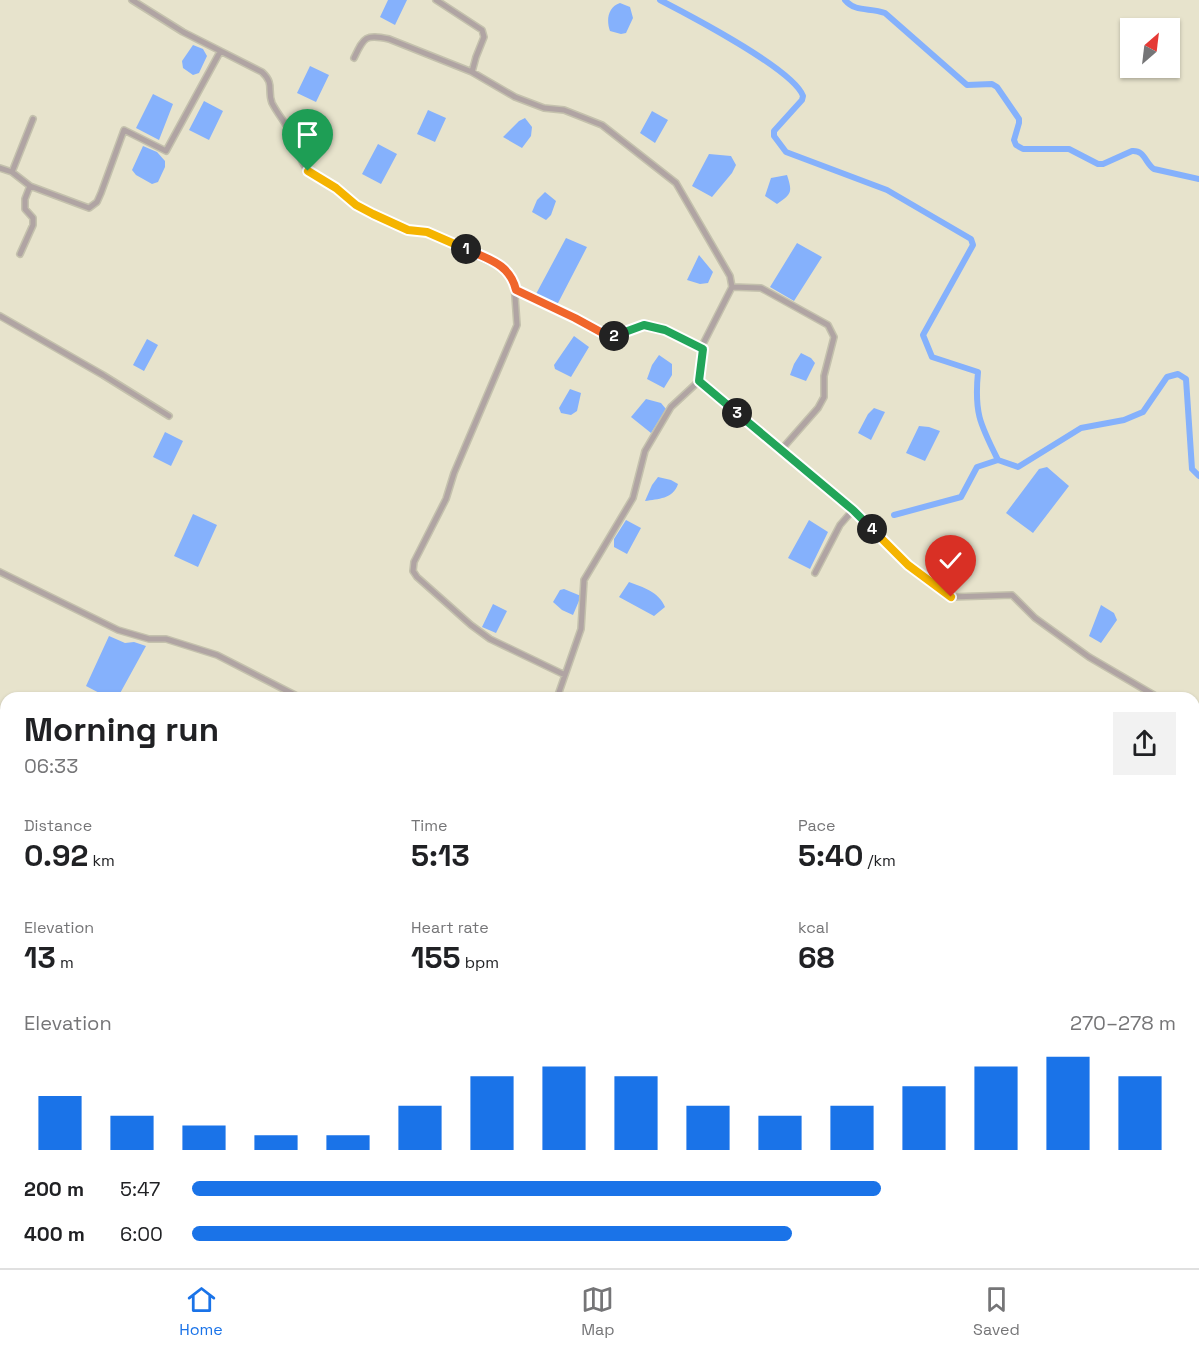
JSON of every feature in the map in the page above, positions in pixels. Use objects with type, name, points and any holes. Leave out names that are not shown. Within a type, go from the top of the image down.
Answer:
[{"type":"street","points":[[132,0],[183,32],[262,72],[270,84],[270,98],[290,131],[303,165],[308,171],[336,188],[356,205],[373,214],[408,230],[427,232],[506,268],[516,290],[517,325],[442,508],[414,562],[413,571],[471,625],[490,639],[565,675]]},
{"type":"street","points":[[436,0],[482,30],[484,37],[472,72]]},
{"type":"street","points":[[354,58],[366,37],[389,39],[472,72],[515,97],[544,108],[564,110],[602,125],[676,183],[730,276],[732,287],[703,344],[699,381],[671,407],[645,450],[633,498],[584,580],[581,629],[559,692]]},
{"type":"street","points":[[0,168],[12,172],[30,186],[89,208],[97,202],[124,130],[166,151],[220,52]]},
{"type":"street","points":[[12,172],[33,119]]},
{"type":"street","points":[[20,254],[33,225],[33,218],[25,209],[25,199],[30,186]]},
{"type":"street","points":[[732,287],[761,288],[828,325],[834,337],[824,376],[824,397],[818,408],[781,450]]},
{"type":"street","points":[[516,290],[608,336],[644,325],[665,330],[703,349]]},
{"type":"street","points":[[0,316],[169,416]]},
{"type":"street","points":[[699,381],[853,510],[908,565],[951,597],[1012,595],[1035,618],[1089,657],[1149,692]]},
{"type":"street","points":[[815,573],[840,525],[853,510]]},
{"type":"street","points":[[0,572],[118,630],[149,639],[166,639],[218,655],[289,692]]},
{"type":"water","points":[[388,0],[407,0],[395,25],[380,17]]},
{"type":"water","points":[[620,3],[630,7],[633,18],[626,33],[621,34],[610,31],[608,23],[609,14]]},
{"type":"water","points":[[193,45],[203,49],[207,56],[199,73],[193,75],[183,68],[182,61]]},
{"type":"water","points":[[310,66],[329,75],[316,102],[297,93]]},
{"type":"water","points":[[153,94],[173,104],[159,140],[136,128]]},
{"type":"water","points":[[204,101],[223,111],[209,140],[189,130]]},
{"type":"water","points":[[428,110],[446,118],[435,142],[417,134]]},
{"type":"water","points":[[652,111],[668,120],[655,143],[640,133]]},
{"type":"water","points":[[525,118],[532,127],[531,136],[522,148],[503,137]]},
{"type":"water","points":[[378,144],[397,154],[381,184],[362,174]]},
{"type":"water","points":[[143,146],[157,152],[165,161],[165,167],[158,182],[152,184],[136,175],[132,170]]},
{"type":"water","points":[[709,154],[731,156],[736,165],[712,197],[692,186]]},
{"type":"water","points":[[787,175],[789,192],[777,204],[765,196],[771,178]]},
{"type":"water","points":[[545,192],[556,201],[551,215],[546,220],[532,212],[537,200]]},
{"type":"water","points":[[566,238],[587,247],[557,305],[536,294]]},
{"type":"water","points":[[797,243],[822,257],[794,301],[770,287]]},
{"type":"water","points":[[699,255],[713,272],[708,283],[700,284],[687,280]]},
{"type":"water","points":[[574,336],[589,347],[571,377],[555,369],[554,365]]},
{"type":"water","points":[[147,339],[158,345],[144,371],[133,365]]},
{"type":"water","points":[[801,353],[815,363],[806,381],[790,375]]},
{"type":"water","points":[[659,355],[672,364],[672,375],[664,388],[647,379]]},
{"type":"water","points":[[570,389],[581,393],[577,411],[571,415],[561,413],[559,408]]},
{"type":"water","points":[[646,399],[661,403],[666,409],[651,433],[631,417]]},
{"type":"water","points":[[874,408],[885,412],[871,440],[858,433],[868,414]]},
{"type":"water","points":[[919,426],[940,431],[925,461],[906,453]]},
{"type":"water","points":[[165,432],[183,441],[171,466],[153,457]]},
{"type":"water","points":[[1047,467],[1069,486],[1033,533],[1006,513],[1039,469]]},
{"type":"water","points":[[658,477],[678,484],[676,489],[664,497],[645,501],[652,485]]},
{"type":"water","points":[[193,514],[217,525],[198,567],[174,556]]},
{"type":"water","points":[[626,520],[641,528],[627,554],[614,547],[614,539]]},
{"type":"water","points":[[809,520],[828,532],[810,569],[788,558]]},
{"type":"water","points":[[629,582],[655,594],[665,607],[654,616],[619,597]]},
{"type":"water","points":[[564,589],[581,596],[573,615],[562,610],[553,602],[560,590]]},
{"type":"water","points":[[493,604],[507,611],[496,633],[482,627]]},
{"type":"water","points":[[1101,605],[1114,613],[1117,620],[1101,643],[1089,636]]},
{"type":"water","points":[[109,636],[125,643],[134,642],[146,646],[121,692],[97,692],[86,686]]},
{"type":"waterway","points":[[660,0],[739,44],[781,72],[795,85],[803,96],[802,100],[774,131],[774,136],[786,152],[887,190],[971,239],[973,245],[923,335],[932,357],[978,372],[977,398],[980,418],[998,460]]},
{"type":"waterway","points":[[845,0],[854,7],[885,13],[967,85],[992,84],[997,87],[1019,119],[1014,140],[1016,145],[1023,149],[1069,149],[1098,164],[1136,151],[1154,169],[1199,179]]},
{"type":"waterway","points":[[894,515],[961,497],[977,467],[998,460],[1018,467],[1081,428],[1124,420],[1143,412],[1167,377],[1178,374],[1186,379],[1192,469],[1199,476]]},
{"type":"route","points":[[308,171],[336,188],[356,205],[373,214],[408,230],[427,232],[506,268],[516,290],[608,336],[644,325],[665,330],[703,349],[699,381],[853,510],[908,565],[951,597]]}]
